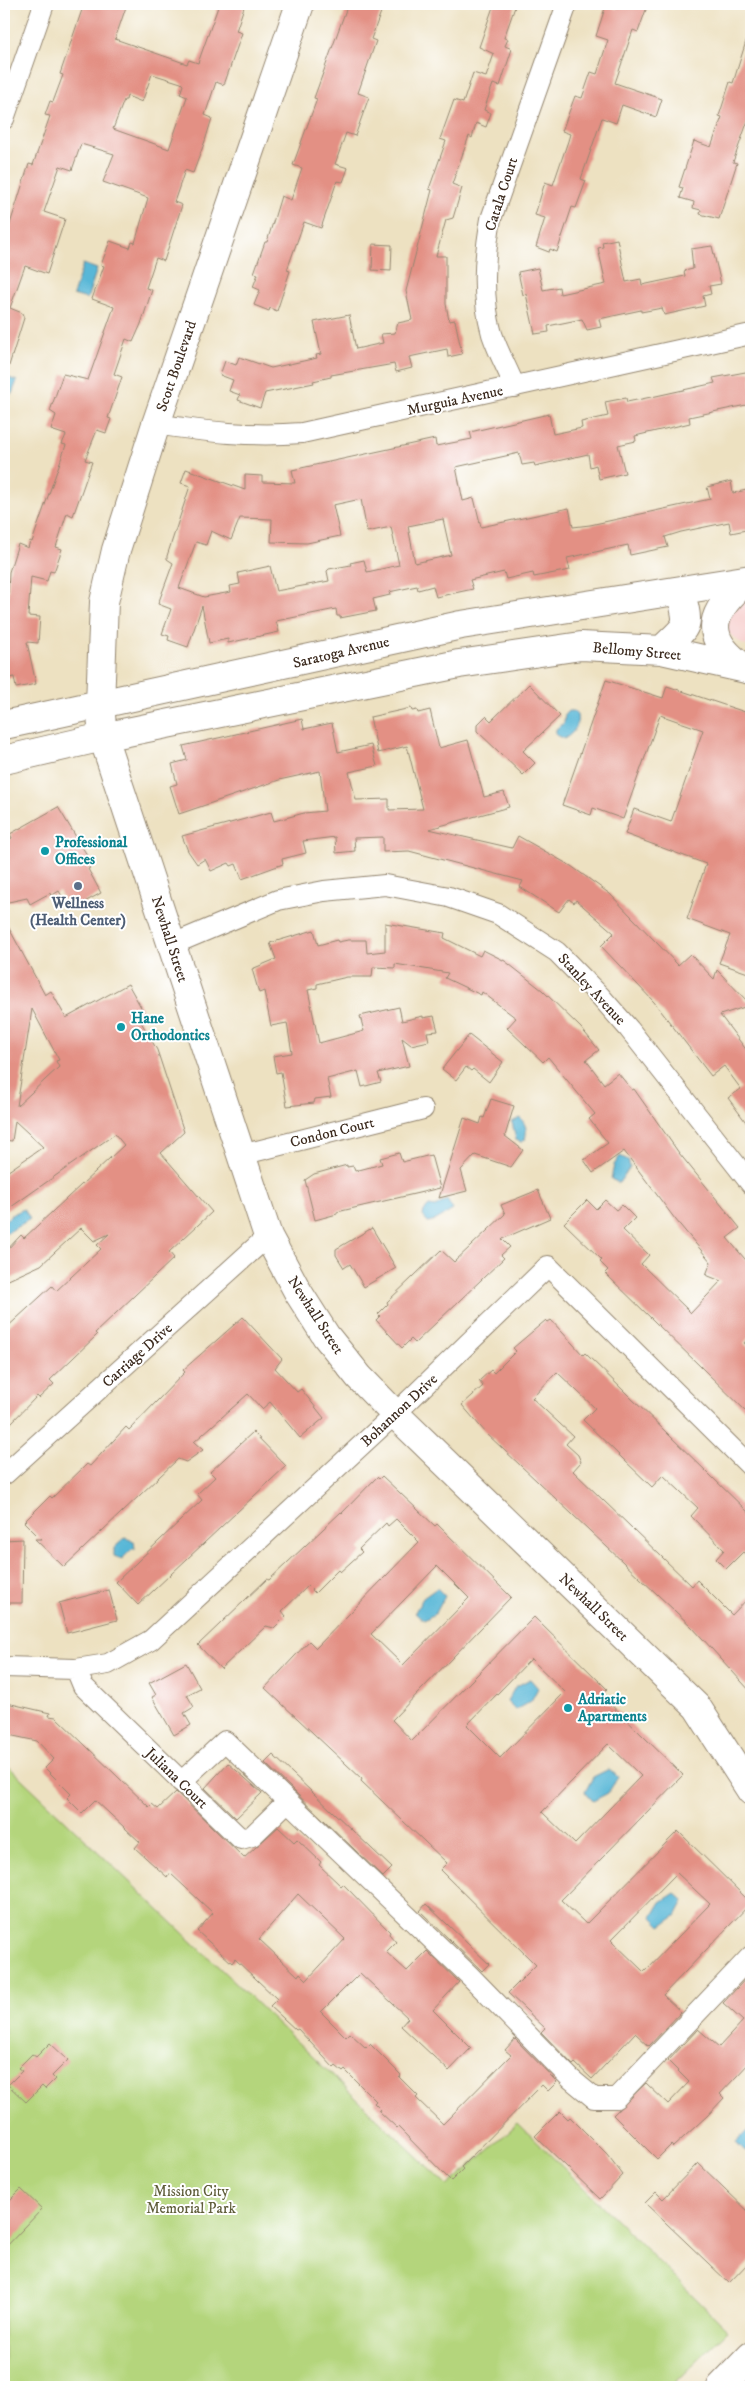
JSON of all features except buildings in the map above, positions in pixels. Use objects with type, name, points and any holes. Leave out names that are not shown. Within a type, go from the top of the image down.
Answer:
[{"type":"main road","name":"Scott Boulevard","points":[[103,737],[100,704],[104,602],[116,550],[156,424],[300,4]]},
{"type":"main road","name":"Saratoga Avenue","points":[[4,725],[461,625],[749,580]]},
{"type":"main road","name":"Saratoga Avenue","points":[[747,668],[727,656],[716,637],[716,616],[722,603],[749,580]]},
{"type":"main road","points":[[662,650],[684,630],[687,622],[687,613],[680,591]]},
{"type":"main road","name":"Bellomy Street","points":[[103,737],[459,664],[581,646],[662,650],[747,668]]},
{"type":"main road","points":[[4,760],[103,737]]},
{"type":"main road","name":"Newhall Street","points":[[103,737],[268,1236],[298,1292],[326,1336],[395,1414],[697,1707],[751,1791]]},
{"type":"main road","points":[[721,2387],[751,2356]]},
{"type":"street","points":[[4,119],[44,4]]},
{"type":"street","name":"Catala Court","points":[[515,387],[492,334],[485,293],[484,255],[491,219],[567,4]]},
{"type":"street","name":"Murguia Avenue","points":[[156,424],[229,434],[262,436],[302,432],[751,334]]},
{"type":"street","name":"Stanley Avenue","points":[[171,945],[278,900],[324,891],[385,885],[449,897],[498,914],[557,952],[601,997],[629,1029],[751,1184]]},
{"type":"street","name":"Condon Court","points":[[241,1155],[423,1109]]},
{"type":"street","name":"Carriage Drive","points":[[5,1474],[268,1236]]},
{"type":"street","name":"Bohannon Drive","points":[[4,1667],[76,1669],[108,1664],[151,1640],[395,1414],[548,1266],[751,1467]]},
{"type":"street","name":"Juliana Court","points":[[76,1669],[83,1686],[241,1839],[252,1836],[288,1801]]},
{"type":"street","points":[[181,1782],[225,1741],[470,1976],[571,2078],[594,2098],[616,2098],[751,1956]]},
{"type":"shaded area","points":[[751,595],[751,648],[742,644],[727,632],[726,611]]},
{"type":"green space","name":"Mission City Memorial Park","points":[[4,1762],[448,2186],[518,2123],[728,2330],[670,2387],[4,2387]]},
{"type":"water","points":[[83,264],[97,269],[87,299],[73,295]]},
{"type":"water","points":[[4,376],[17,381],[12,394],[4,391]]},
{"type":"water","points":[[568,711],[573,711],[577,715],[577,723],[573,732],[564,739],[556,735],[556,729],[564,723],[565,714]]},
{"type":"water","points":[[520,1118],[524,1123],[526,1131],[525,1140],[521,1142],[516,1140],[512,1122]]},
{"type":"water","points":[[620,1156],[628,1160],[630,1167],[619,1183],[611,1179],[614,1165]]},
{"type":"water","points":[[447,1200],[453,1210],[436,1220],[428,1222],[423,1216],[424,1211],[429,1206],[435,1207]]},
{"type":"water","points":[[24,1209],[30,1219],[7,1233],[4,1229],[4,1221]]},
{"type":"water","points":[[125,1538],[134,1541],[135,1549],[132,1549],[122,1559],[114,1556],[114,1548]]},
{"type":"water","points":[[437,1588],[445,1596],[436,1613],[424,1620],[415,1612],[423,1598]]},
{"type":"water","points":[[530,1679],[538,1688],[531,1701],[515,1710],[507,1702],[515,1687]]},
{"type":"water","points":[[609,1769],[618,1777],[608,1793],[593,1801],[585,1792],[593,1777]]},
{"type":"water","points":[[675,1893],[684,1901],[676,1916],[661,1926],[652,1917],[661,1902]]},
{"type":"water","points":[[751,2127],[751,2149],[747,2153],[736,2142]]},
{"type":"place","name":"Professional Offices","points":[[45,851]]},
{"type":"place","name":"Wellness (Health Center)","points":[[78,886]]},
{"type":"place","name":"Hane Orthodontics","points":[[121,1027]]},
{"type":"place","name":"Adriatic Apartments","points":[[568,1708]]}]
